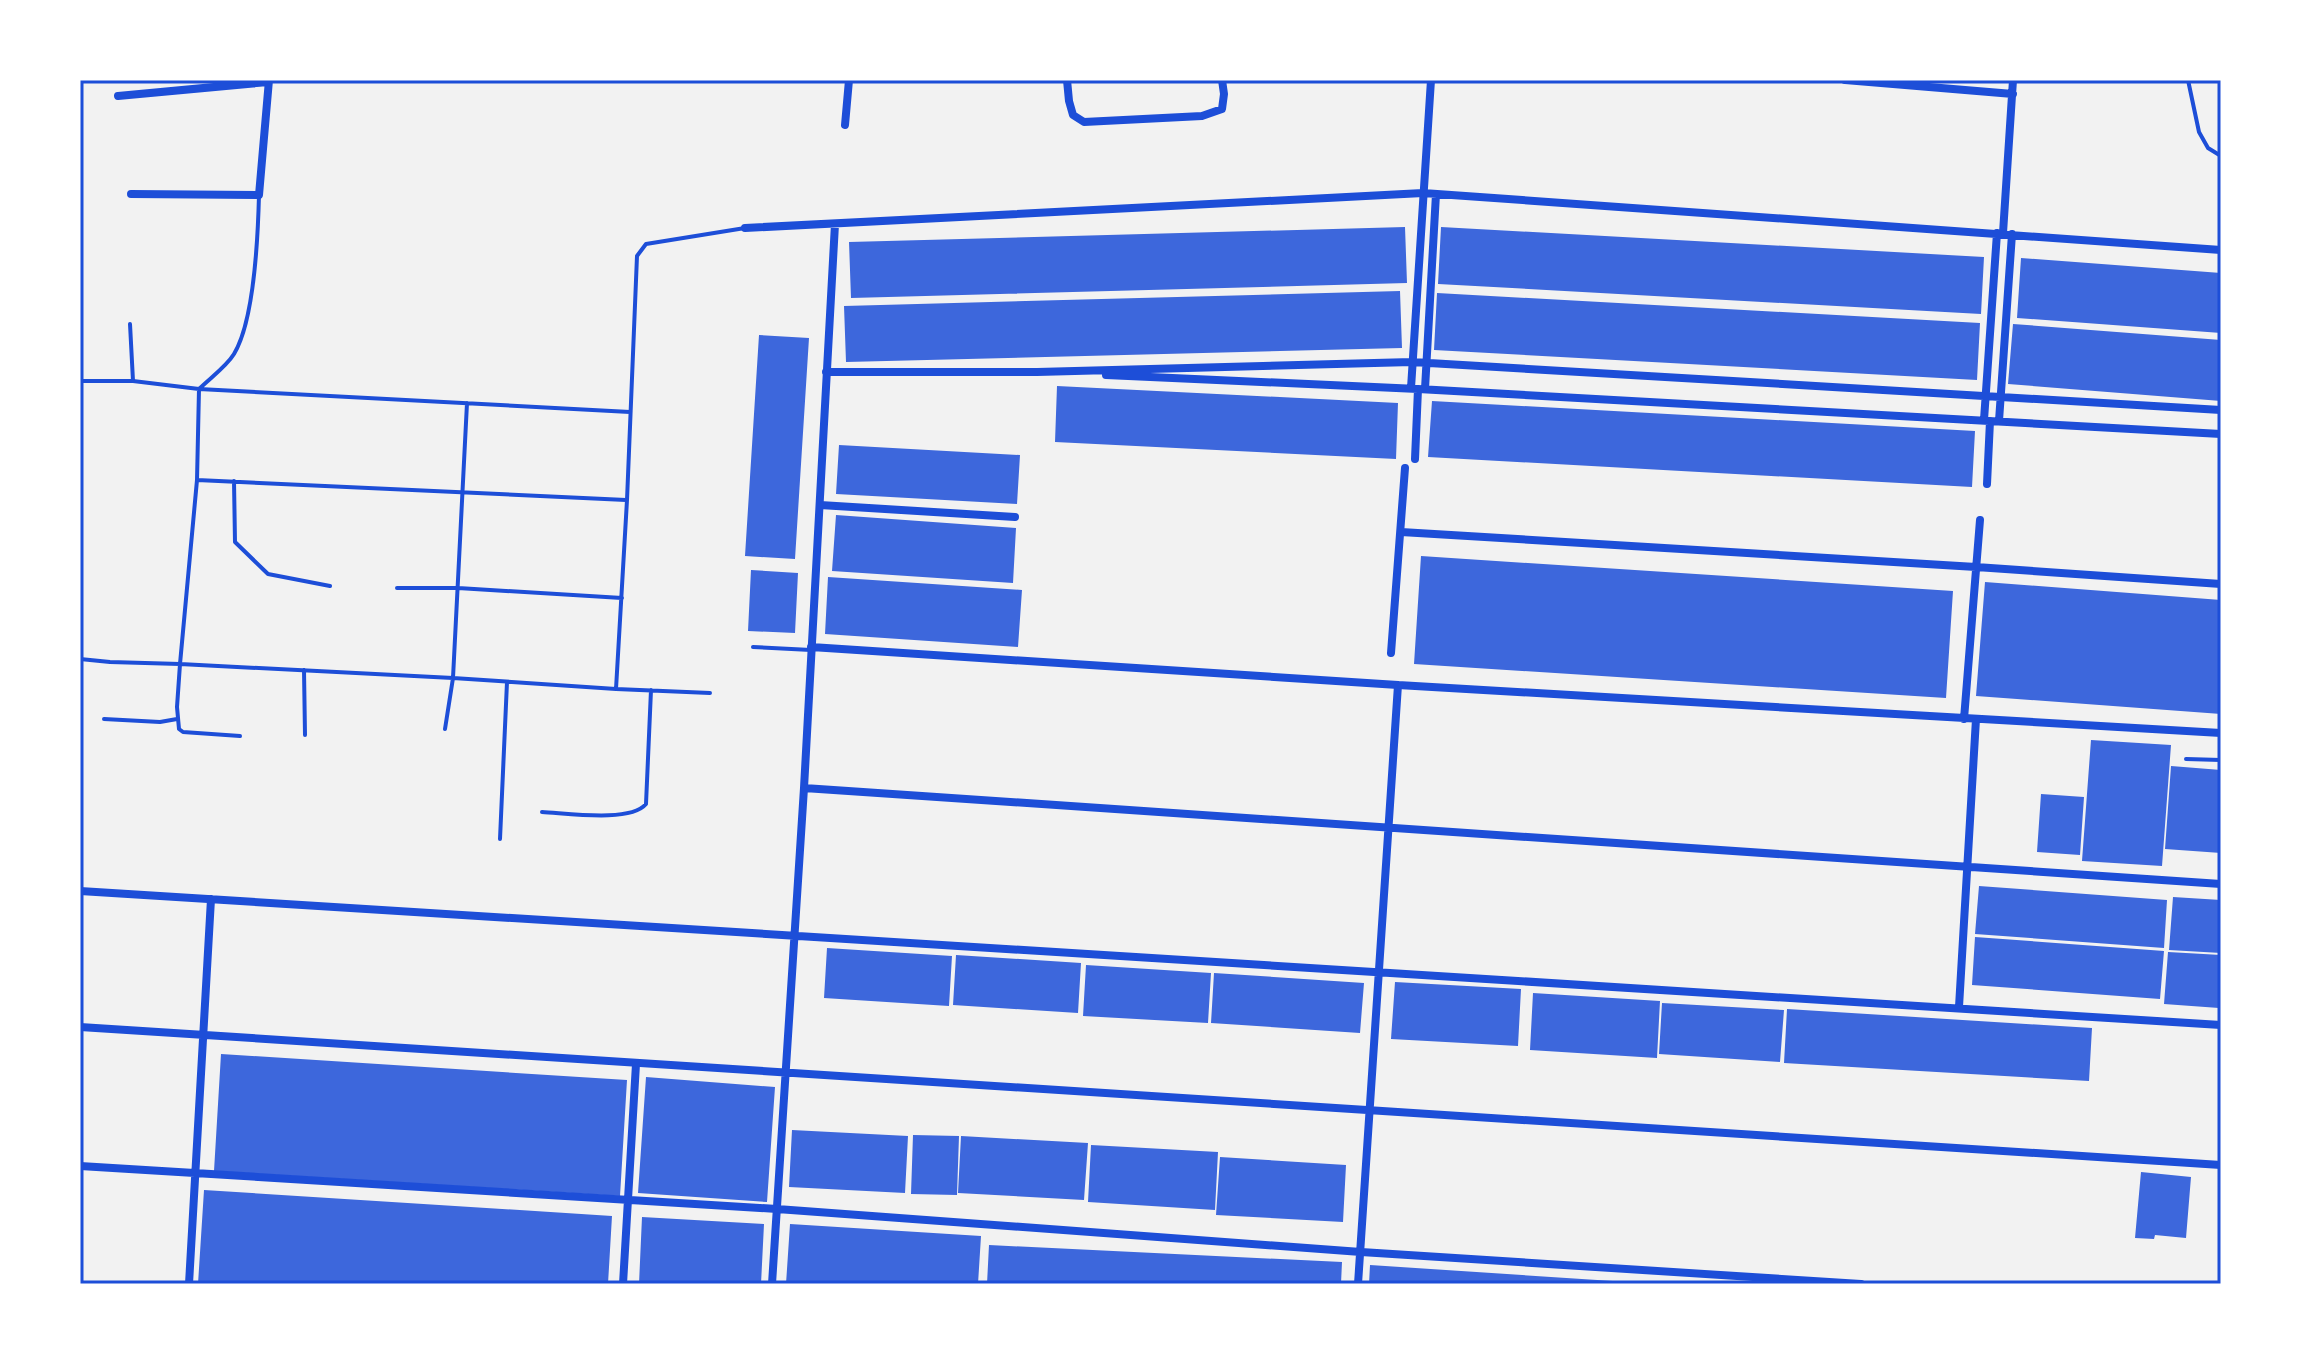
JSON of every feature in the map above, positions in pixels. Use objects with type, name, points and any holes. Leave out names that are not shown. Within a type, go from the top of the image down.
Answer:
[{"type":"street","points":[[845,125],[849,80]]},
{"type":"street","points":[[1067,80],[1073,115],[1084,122],[1202,116],[1222,109],[1222,80]]},
{"type":"street","points":[[1415,459],[1418,389],[1412,362],[1431,80]]},
{"type":"street","points":[[1845,80],[1924,83],[2013,94]]},
{"type":"street","points":[[1987,484],[1991,421],[1986,396],[2004,233],[2013,80]]},
{"type":"street","points":[[118,96],[268,81],[259,195],[131,194]]},
{"type":"street","points":[[745,228],[1423,193],[2221,250]]},
{"type":"street","points":[[1418,389],[1427,363],[1436,194]]},
{"type":"street","points":[[772,1284],[804,788],[835,224]]},
{"type":"street","points":[[1991,421],[2001,397],[2004,233]]},
{"type":"street","points":[[826,372],[1037,372],[1412,362],[2221,410]]},
{"type":"street","points":[[1037,372],[1418,389],[2221,434]]},
{"type":"street","points":[[1391,653],[1405,468]]},
{"type":"street","points":[[820,505],[1015,517]]},
{"type":"street","points":[[1964,719],[1980,520]]},
{"type":"street","points":[[1401,532],[2221,584]]},
{"type":"street","points":[[811,648],[2221,733]]},
{"type":"street","points":[[1358,1284],[1398,685]]},
{"type":"street","points":[[1959,1007],[1976,719]]},
{"type":"street","points":[[804,788],[2221,884]]},
{"type":"street","points":[[80,891],[2221,1025]]},
{"type":"street","points":[[189,1284],[211,899]]},
{"type":"street","points":[[80,1027],[2221,1165]]},
{"type":"street","points":[[623,1284],[636,1064]]},
{"type":"street","points":[[80,1166],[777,1209],[1361,1252],[1861,1284]]},
{"type":"lane","points":[[2188,80],[2199,132],[2208,148],[2221,156]]},
{"type":"lane","points":[[240,736],[183,732],[177,719],[197,480],[199,389],[234,355],[245,327],[258,242],[259,195]]},
{"type":"lane","points":[[616,689],[637,256],[646,244],[745,228]]},
{"type":"lane","points":[[130,324],[133,381]]},
{"type":"lane","points":[[80,381],[133,381],[199,389],[630,412]]},
{"type":"lane","points":[[445,729],[453,678],[467,403]]},
{"type":"lane","points":[[197,480],[627,500]]},
{"type":"lane","points":[[234,481],[235,542],[268,574],[330,586]]},
{"type":"lane","points":[[397,588],[458,588],[622,598]]},
{"type":"lane","points":[[753,647],[811,648]]},
{"type":"lane","points":[[80,659],[710,693]]},
{"type":"lane","points":[[304,670],[305,735]]},
{"type":"lane","points":[[500,839],[507,682]]},
{"type":"lane","points":[[542,812],[626,815],[642,809],[646,804],[651,690]]},
{"type":"lane","points":[[104,719],[160,722],[177,719]]},
{"type":"lane","points":[[2186,759],[2221,760]]},
{"type":"building","points":[[1405,227],[1407,283],[851,298],[849,242]]},
{"type":"building","points":[[1441,227],[1984,257],[1981,314],[1438,284]]},
{"type":"building","points":[[2021,258],[2221,273],[2221,333],[2017,318]]},
{"type":"building","points":[[1400,291],[1402,348],[846,362],[844,306]]},
{"type":"building","points":[[1437,293],[1980,323],[1977,380],[1434,350]]},
{"type":"building","points":[[2013,324],[2221,340],[2221,401],[2008,384]]},
{"type":"building","points":[[759,335],[809,338],[795,559],[745,556]]},
{"type":"building","points":[[1057,386],[1398,403],[1396,459],[1055,442]]},
{"type":"building","points":[[1432,401],[1975,431],[1972,487],[1428,457]]},
{"type":"building","points":[[839,445],[1020,455],[1017,504],[836,494]]},
{"type":"building","points":[[836,515],[1016,528],[1013,583],[832,571]]},
{"type":"building","points":[[1421,556],[1953,591],[1946,698],[1414,664]]},
{"type":"building","points":[[751,570],[798,573],[795,633],[748,631]]},
{"type":"building","points":[[828,577],[1022,590],[1018,647],[825,634]]},
{"type":"building","points":[[1985,582],[2221,600],[2221,714],[1976,696]]},
{"type":"building","points":[[2091,740],[2171,745],[2162,866],[2082,861]]},
{"type":"building","points":[[2171,766],[2221,770],[2221,853],[2165,849]]},
{"type":"building","points":[[2041,794],[2084,797],[2080,855],[2037,852]]},
{"type":"building","points":[[1979,886],[2167,900],[2164,948],[1975,934]]},
{"type":"building","points":[[2173,897],[2221,900],[2221,953],[2169,950]]},
{"type":"building","points":[[1975,937],[2164,951],[2160,999],[1972,985]]},
{"type":"building","points":[[827,948],[952,956],[949,1006],[824,998]]},
{"type":"building","points":[[2168,952],[2221,955],[2219,1008],[2164,1004]]},
{"type":"building","points":[[956,955],[1081,963],[1078,1013],[953,1005]]},
{"type":"building","points":[[1086,965],[1211,973],[1208,1023],[1083,1016]]},
{"type":"building","points":[[1214,973],[1364,983],[1360,1033],[1211,1023]]},
{"type":"building","points":[[1395,982],[1521,989],[1518,1046],[1391,1039]]},
{"type":"building","points":[[1533,993],[1660,1001],[1657,1058],[1530,1050]]},
{"type":"building","points":[[1662,1003],[1784,1010],[1780,1062],[1659,1054]]},
{"type":"building","points":[[1787,1009],[2092,1028],[2089,1081],[1784,1063]]},
{"type":"building","points":[[221,1054],[627,1080],[620,1196],[214,1171]]},
{"type":"building","points":[[646,1077],[775,1087],[767,1202],[638,1193]]},
{"type":"building","points":[[792,1130],[908,1136],[905,1193],[789,1187]]},
{"type":"building","points":[[913,1135],[959,1136],[957,1195],[911,1194]]},
{"type":"building","points":[[961,1136],[1088,1143],[1084,1200],[958,1193]]},
{"type":"building","points":[[1091,1145],[1218,1152],[1215,1210],[1088,1202]]},
{"type":"building","points":[[1220,1157],[1346,1165],[1343,1222],[1216,1215]]},
{"type":"building","points":[[2141,1172],[2191,1177],[2186,1238],[2155,1235],[2154,1239],[2135,1238]]},
{"type":"building","points":[[204,1190],[612,1216],[608,1284],[198,1284]]},
{"type":"building","points":[[642,1217],[764,1224],[761,1284],[639,1284]]},
{"type":"building","points":[[790,1224],[981,1236],[978,1284],[786,1284]]},
{"type":"building","points":[[989,1245],[1342,1262],[1341,1284],[987,1284]]},
{"type":"building","points":[[1370,1265],[1628,1282],[1628,1284],[1369,1284]]}]
